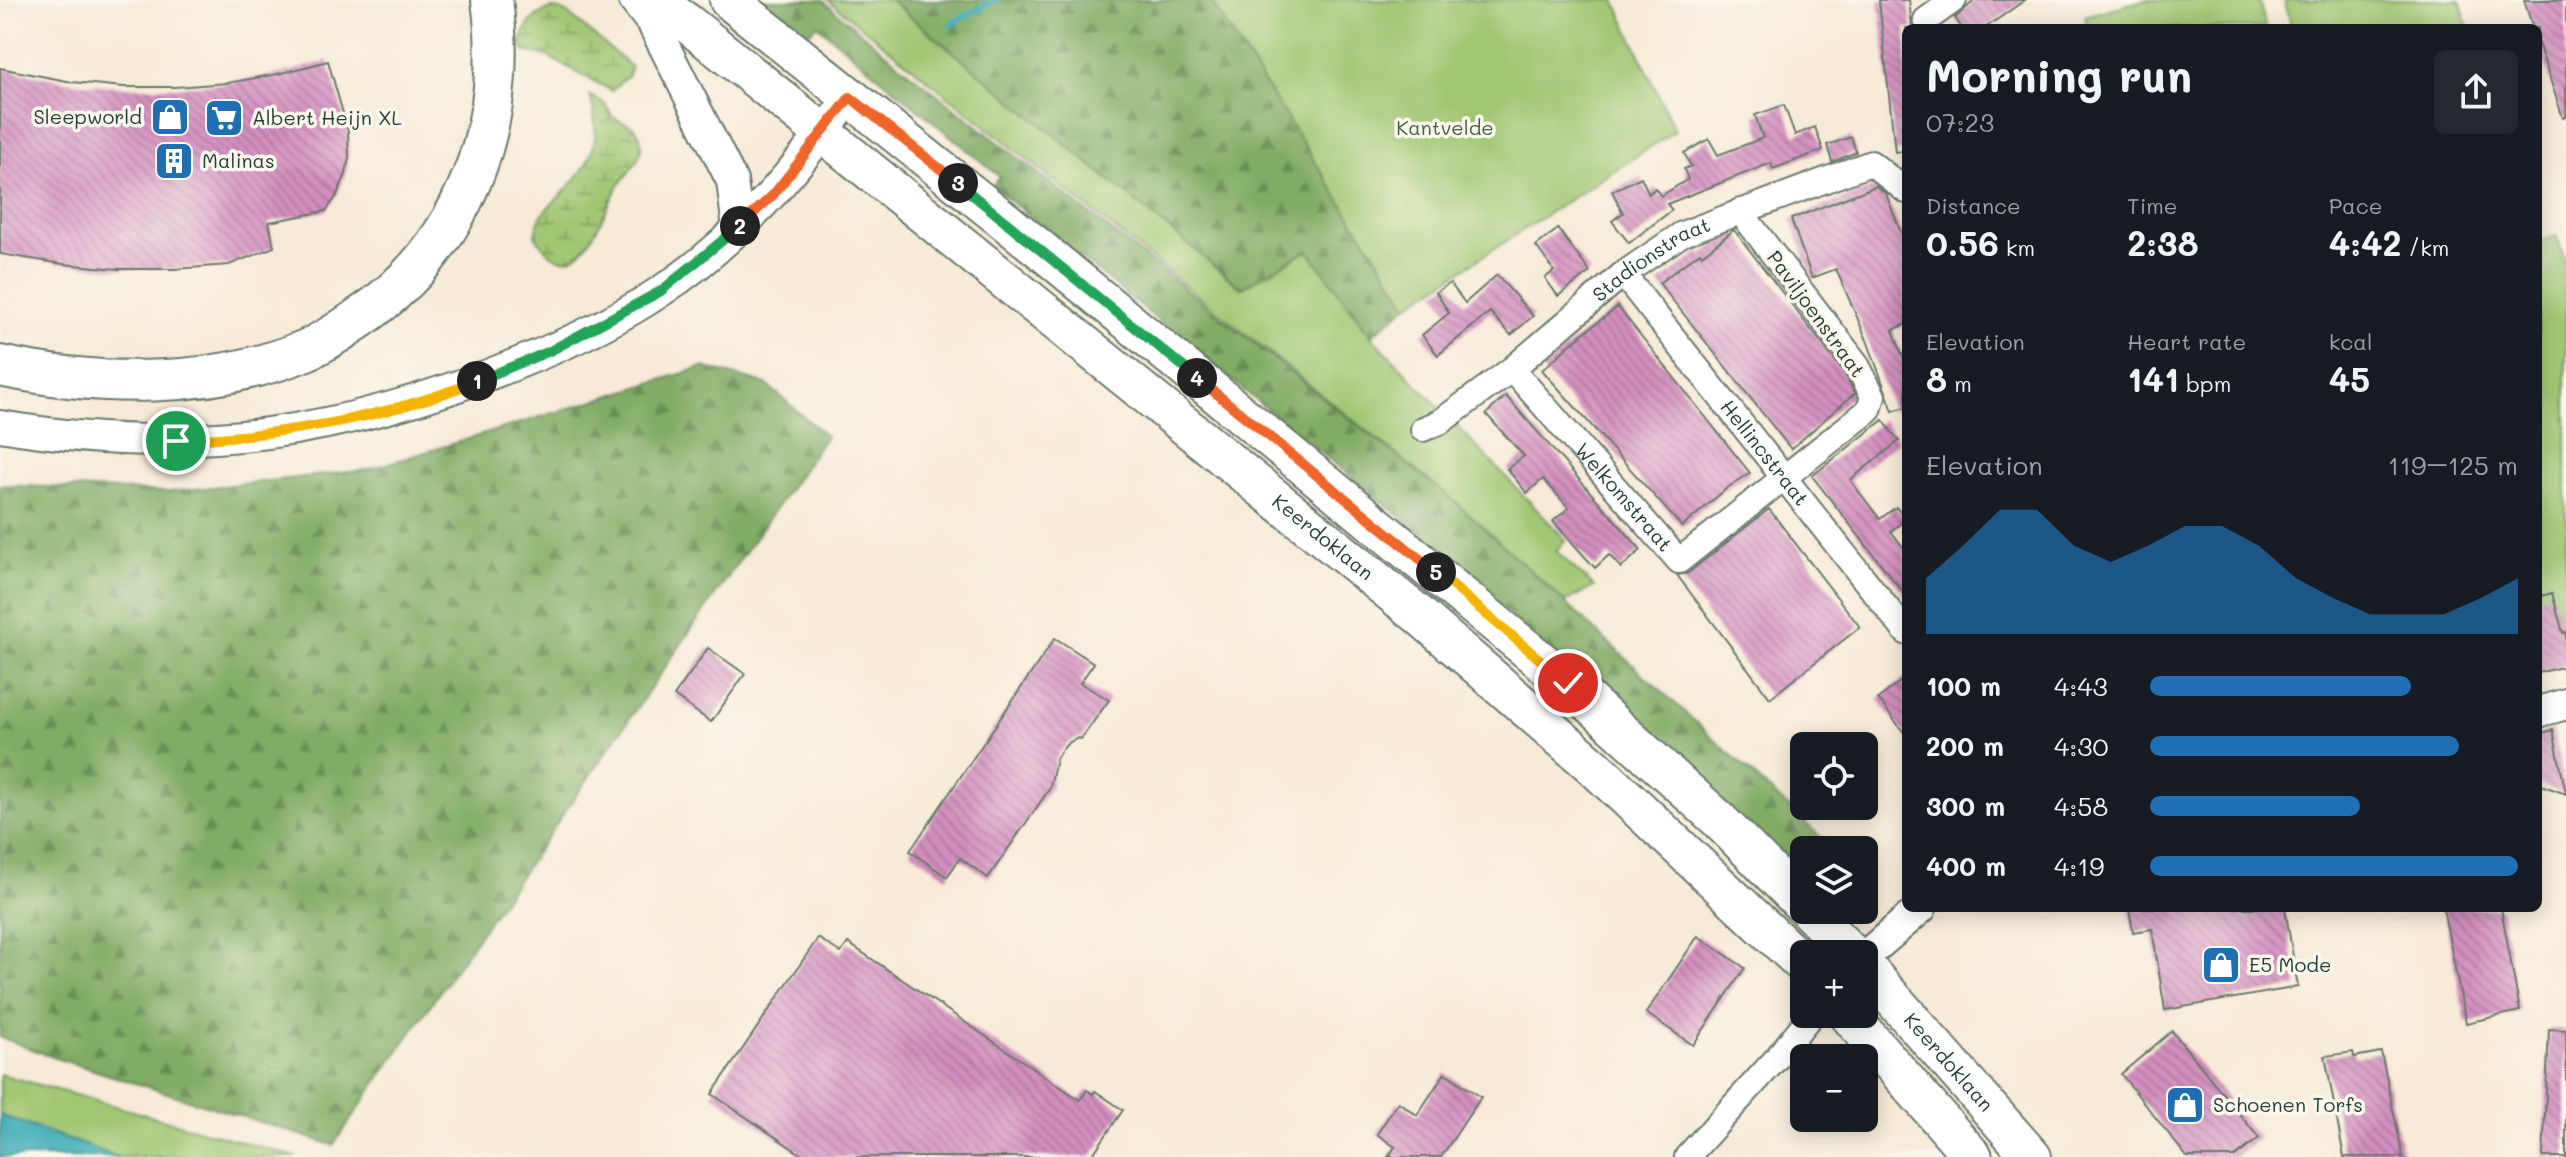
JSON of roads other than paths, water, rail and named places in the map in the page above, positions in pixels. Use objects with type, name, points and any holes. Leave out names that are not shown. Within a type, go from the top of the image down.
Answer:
[{"type":"highway","points":[[0,366],[107,379],[162,380],[202,376],[236,371],[307,349],[367,313],[391,295],[422,262],[469,188],[491,115],[494,91],[496,50],[492,0]]},
{"type":"main road","name":"Keerdoklaan","points":[[654,0],[1419,615],[1593,766],[1790,952]]},
{"type":"main road","points":[[729,0],[1556,673],[1717,818],[1790,892]]},
{"type":"main road","points":[[1822,924],[1838,940]]},
{"type":"main road","name":"Keerdoklaan","points":[[1878,982],[2032,1157]]},
{"type":"main road","points":[[1860,1028],[1973,1157]]},
{"type":"street","points":[[634,0],[653,24],[732,181],[738,228]]},
{"type":"street","points":[[1925,16],[1954,0]]},
{"type":"street","points":[[0,426],[95,438],[176,441],[275,433],[377,413],[460,387],[550,351],[661,291],[773,195],[850,97]]},
{"type":"street","name":"Stadionstraat","points":[[1423,429],[1440,422],[1512,369],[1623,274],[1682,234],[1871,163],[1902,188]]},
{"type":"street","name":"Paviljoenstraat","points":[[1740,211],[1856,363],[1873,396],[1869,410],[1783,477]]},
{"type":"street","name":"Hellincstraat","points":[[1623,274],[1902,627]]},
{"type":"street","name":"Welkomstraat","points":[[1512,369],[1679,561],[1783,477]]},
{"type":"street","points":[[2542,711],[2566,704]]},
{"type":"street","points":[[1878,945],[1916,912]]},
{"type":"street","points":[[1687,1157],[1801,1028]]},
{"type":"water","points":[[0,1115],[118,1157],[0,1157]]},
{"type":"waterway","points":[[951,24],[995,0]]},
{"type":"place","name":"Sleepworld","points":[[170,117]]},
{"type":"place","name":"Albert Heijn XL","points":[[224,118]]},
{"type":"place","name":"Malinas","points":[[174,161]]},
{"type":"place","name":"E5 Mode","points":[[2221,965]]},
{"type":"place","name":"Schoenen Torfs","points":[[2185,1105]]},
{"type":"park label","name":"Kantvelde","points":[[1445,128]]}]
